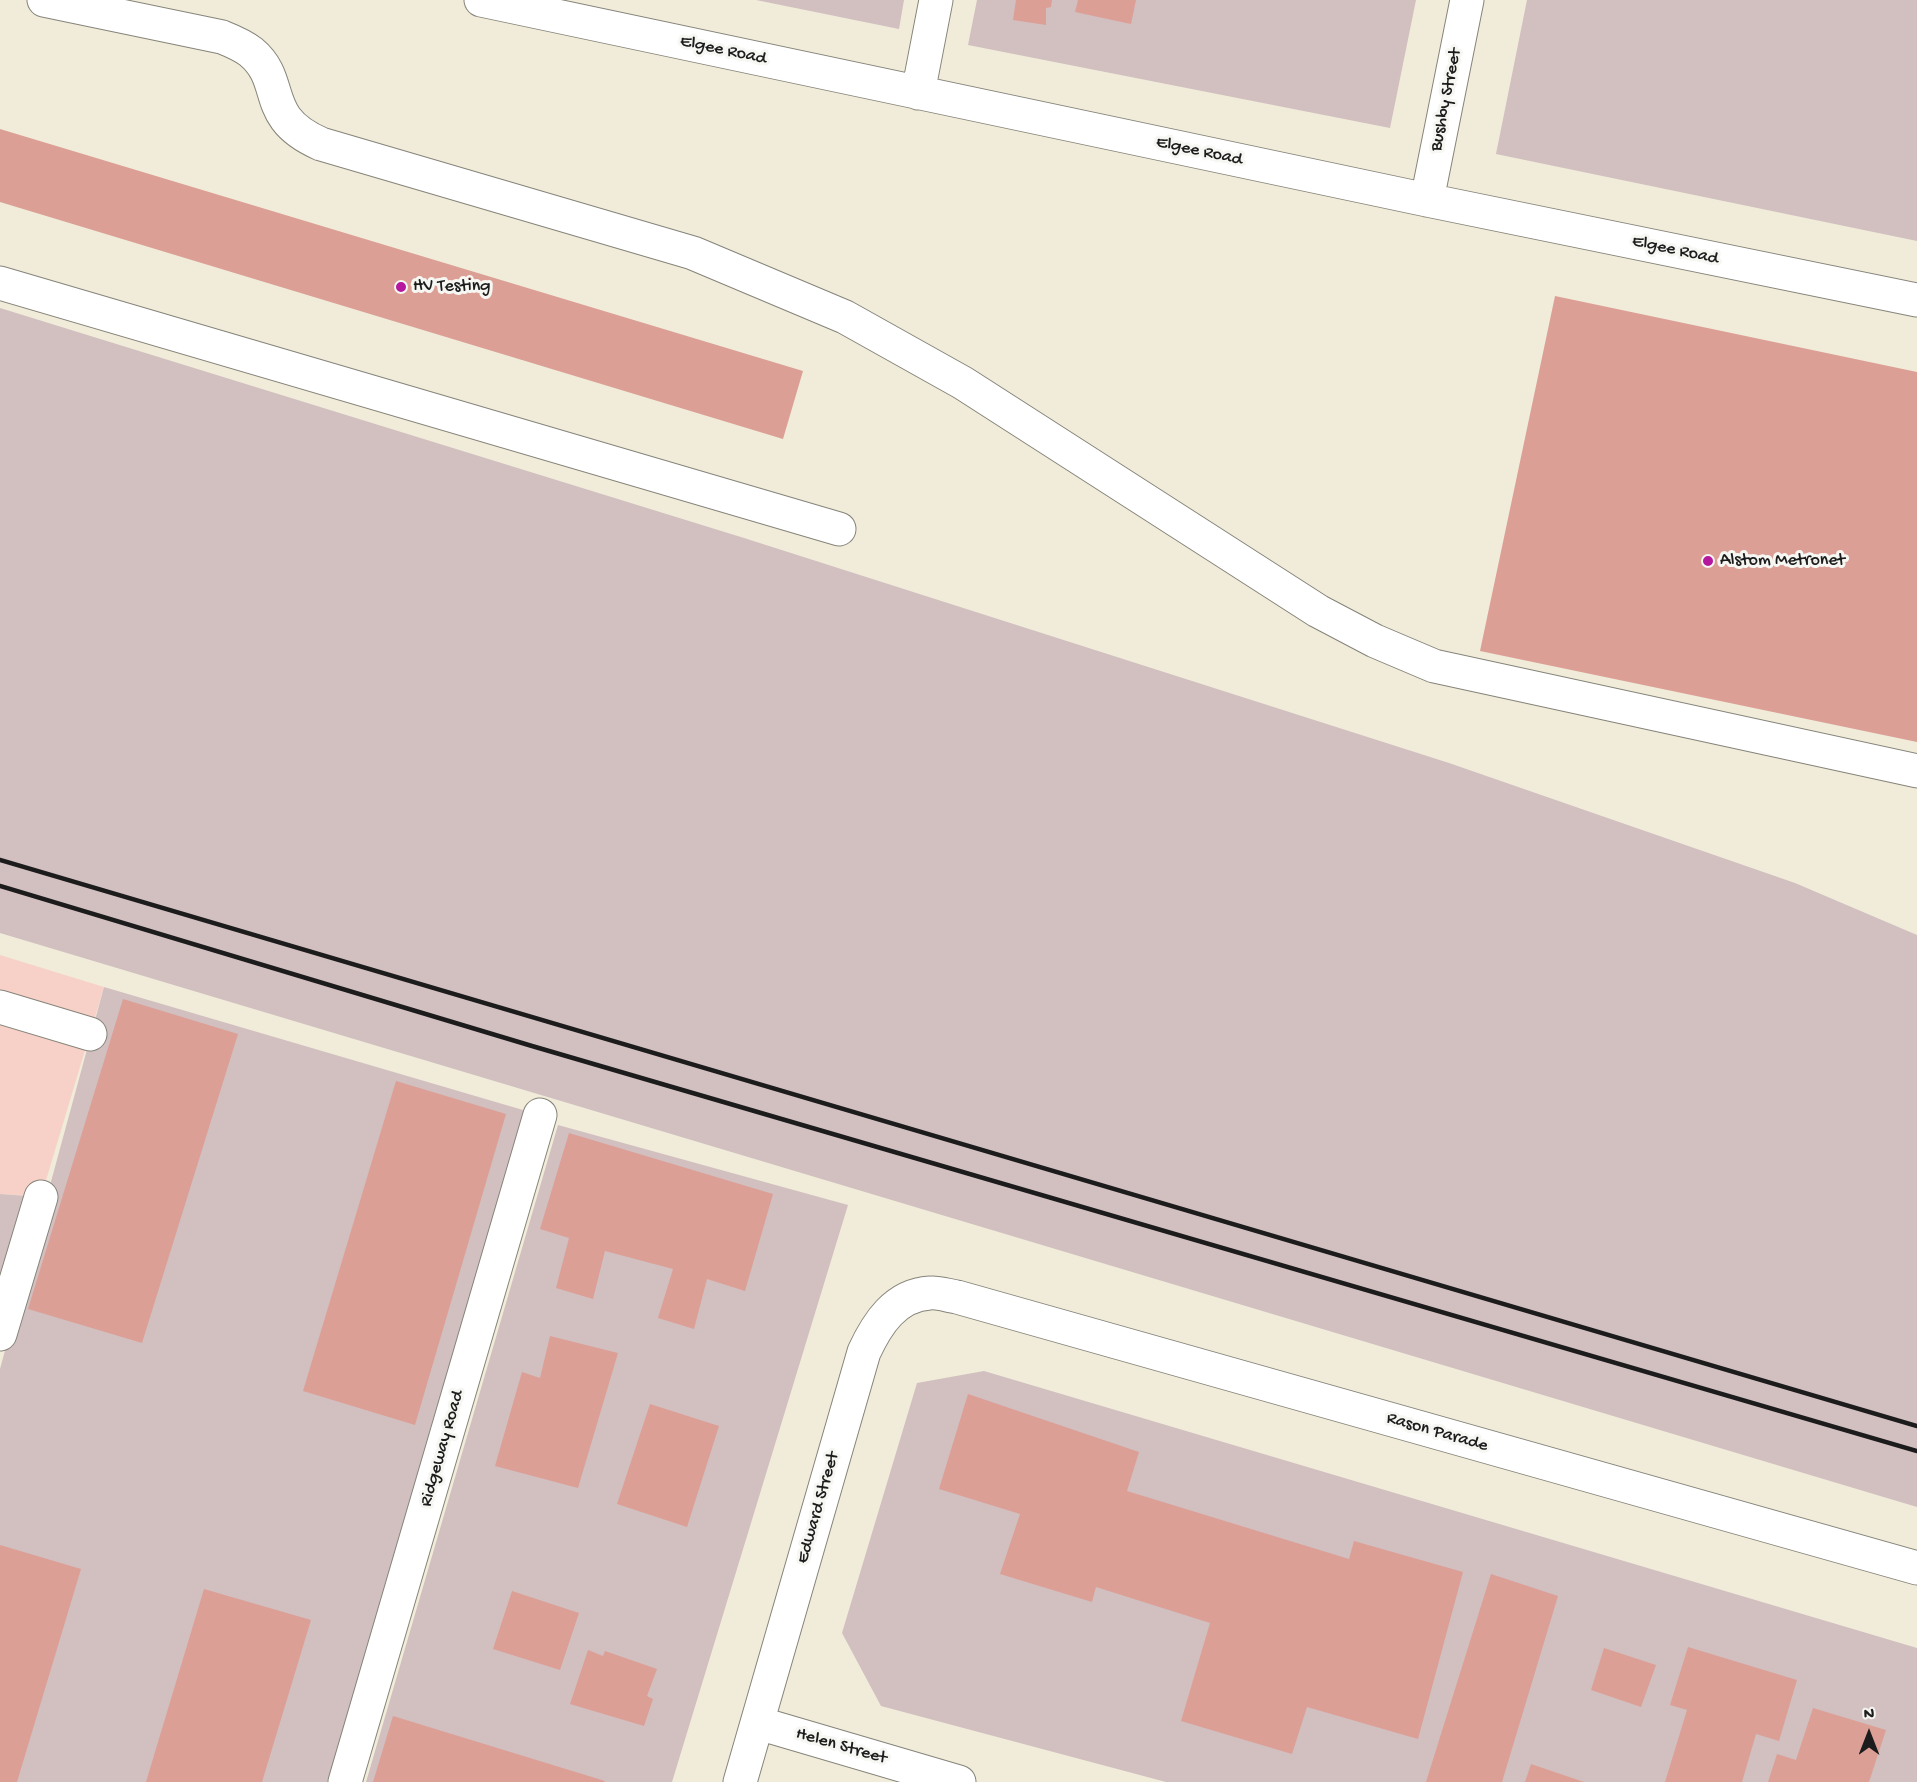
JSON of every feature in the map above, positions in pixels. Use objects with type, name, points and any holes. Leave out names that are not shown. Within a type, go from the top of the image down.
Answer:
[{"type":"street","points":[[44,0],[222,37],[239,44],[252,52],[264,67],[275,102],[291,126],[302,135],[321,144],[693,254],[845,317],[963,382],[1318,610],[1376,641],[1434,666],[1917,771]]},
{"type":"street","name":"Elgee Road","points":[[481,0],[1427,201],[1917,300]]},
{"type":"street","points":[[918,93],[936,0]]},
{"type":"street","name":"Bushby Street","points":[[1427,201],[1467,0]]},
{"type":"street","points":[[0,283],[839,530]]},
{"type":"street","points":[[0,1007],[90,1034]]},
{"type":"street","name":"Ridgeway Road","points":[[345,1782],[540,1115]]},
{"type":"street","points":[[0,1334],[41,1197]]},
{"type":"street","name":"Edward Street","points":[[740,1782],[864,1352],[878,1322],[902,1300],[930,1293],[957,1297]]},
{"type":"street","name":"Rason Parade","points":[[957,1297],[1917,1568]]},
{"type":"street","name":"Helen Street","points":[[758,1723],[958,1782]]},
{"type":"shaded area","points":[[756,0],[904,0],[899,29]]},
{"type":"shaded area","points":[[977,0],[1416,0],[1390,128],[968,45]]},
{"type":"shaded area","points":[[1527,0],[1917,0],[1917,241],[1496,154]]},
{"type":"shaded area","points":[[0,308],[744,538],[1449,763],[1795,883],[1917,935],[1917,1507],[0,933]]},
{"type":"shaded area","points":[[0,955],[104,987],[41,1197],[0,1194]]},
{"type":"shaded area","points":[[104,987],[540,1115],[345,1782],[0,1782],[0,1369]]},
{"type":"shaded area","points":[[558,1125],[848,1205],[672,1782],[366,1782]]},
{"type":"shaded area","points":[[0,1194],[41,1197],[0,1318]]},
{"type":"shaded area","points":[[984,1371],[1917,1648],[1917,1782],[1166,1782],[881,1706],[842,1633],[917,1383]]},
{"type":"building","points":[[1016,0],[1052,0],[1051,7],[1046,8],[1046,25],[1013,20]]},
{"type":"building","points":[[1078,0],[1136,0],[1131,24],[1075,12]]},
{"type":"building","name":"HV Testing","points":[[0,129],[803,371],[783,439],[0,202]]},
{"type":"building","name":"Alstom Metronet","points":[[1555,296],[1917,372],[1917,742],[1480,651]]},
{"type":"building","points":[[123,999],[238,1034],[142,1343],[28,1309]]},
{"type":"building","points":[[396,1081],[506,1114],[415,1425],[303,1391]]},
{"type":"building","points":[[569,1133],[773,1194],[745,1291],[707,1279],[694,1329],[658,1318],[673,1269],[605,1251],[593,1299],[556,1288],[569,1238],[540,1229]]},
{"type":"building","points":[[550,1336],[618,1353],[578,1488],[495,1466],[522,1372],[540,1378]]},
{"type":"building","points":[[968,1394],[1139,1452],[1127,1491],[1349,1559],[1354,1541],[1463,1572],[1418,1739],[1307,1707],[1292,1754],[1181,1721],[1210,1623],[1096,1587],[1092,1602],[1000,1574],[1020,1514],[939,1489]]},
{"type":"building","points":[[650,1404],[719,1426],[687,1527],[617,1504]]},
{"type":"building","points":[[0,1545],[81,1569],[17,1782],[0,1782]]},
{"type":"building","points":[[1491,1574],[1558,1596],[1502,1782],[1426,1782]]},
{"type":"building","points":[[204,1589],[311,1620],[262,1782],[146,1782]]},
{"type":"building","points":[[512,1591],[579,1613],[560,1670],[493,1649]]},
{"type":"building","points":[[1688,1647],[1797,1680],[1779,1741],[1756,1734],[1742,1782],[1665,1782],[1687,1710],[1670,1705]]},
{"type":"building","points":[[1604,1648],[1656,1665],[1641,1707],[1591,1690]]},
{"type":"building","points":[[588,1650],[603,1656],[605,1651],[657,1669],[647,1696],[653,1699],[644,1726],[570,1704]]},
{"type":"building","points":[[1813,1708],[1886,1730],[1869,1782],[1768,1782],[1777,1754],[1796,1760]]},
{"type":"building","points":[[393,1716],[605,1781],[373,1782]]},
{"type":"building","points":[[1531,1764],[1584,1782],[1525,1782]]},
{"type":"railway","points":[[0,860],[1917,1426]]},
{"type":"railway","points":[[0,886],[532,1046],[1917,1451]]},
{"type":"place","name":"HV Testing","points":[[401,287]]},
{"type":"place","name":"Alstom Metronet","points":[[1708,561]]}]
